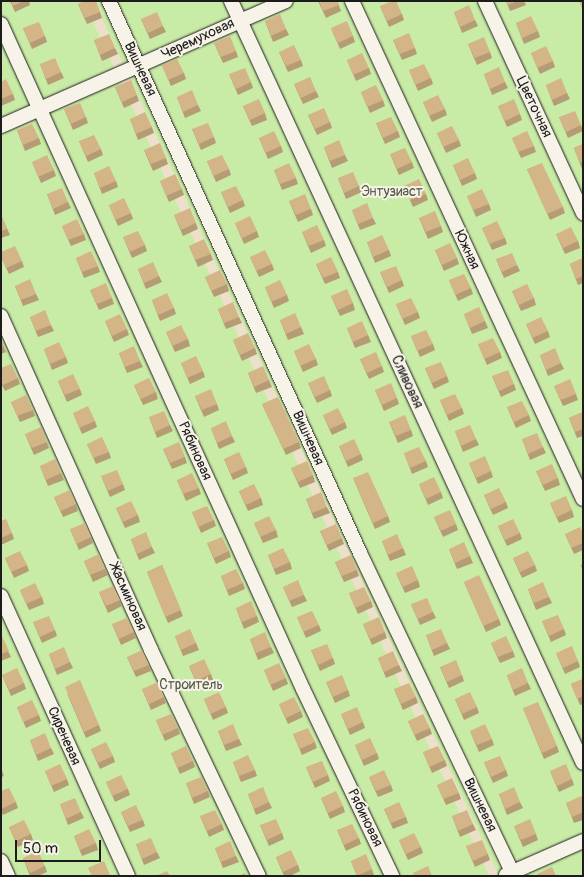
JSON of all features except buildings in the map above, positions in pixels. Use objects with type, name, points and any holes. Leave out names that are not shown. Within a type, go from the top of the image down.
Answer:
[{"type":"street","name":"Вишневая","points":[[109,1],[360,553],[511,875],[583,841]]},
{"type":"street","name":"Сливовая","points":[[230,1],[583,763]]},
{"type":"street","name":"Черемуховая","points":[[1,126],[286,1]]},
{"type":"street","name":"Южная","points":[[352,1],[583,500]]},
{"type":"street","name":"Цветочная","points":[[485,1],[583,213]]},
{"type":"street","name":"Рябиновая","points":[[1,24],[304,690],[392,876]]},
{"type":"street","name":"Жасминовая","points":[[1,316],[152,650],[259,876]]},
{"type":"street","name":"Сиреневая","points":[[1,596],[128,876]]},
{"type":"street","points":[[1,861],[8,876]]},
{"type":"green space","name":"Строитель","points":[[1,1],[83,1],[489,876],[1,876]]},
{"type":"green space","name":"Энтузиаст","points":[[94,1],[583,1],[583,876],[499,876]]}]
